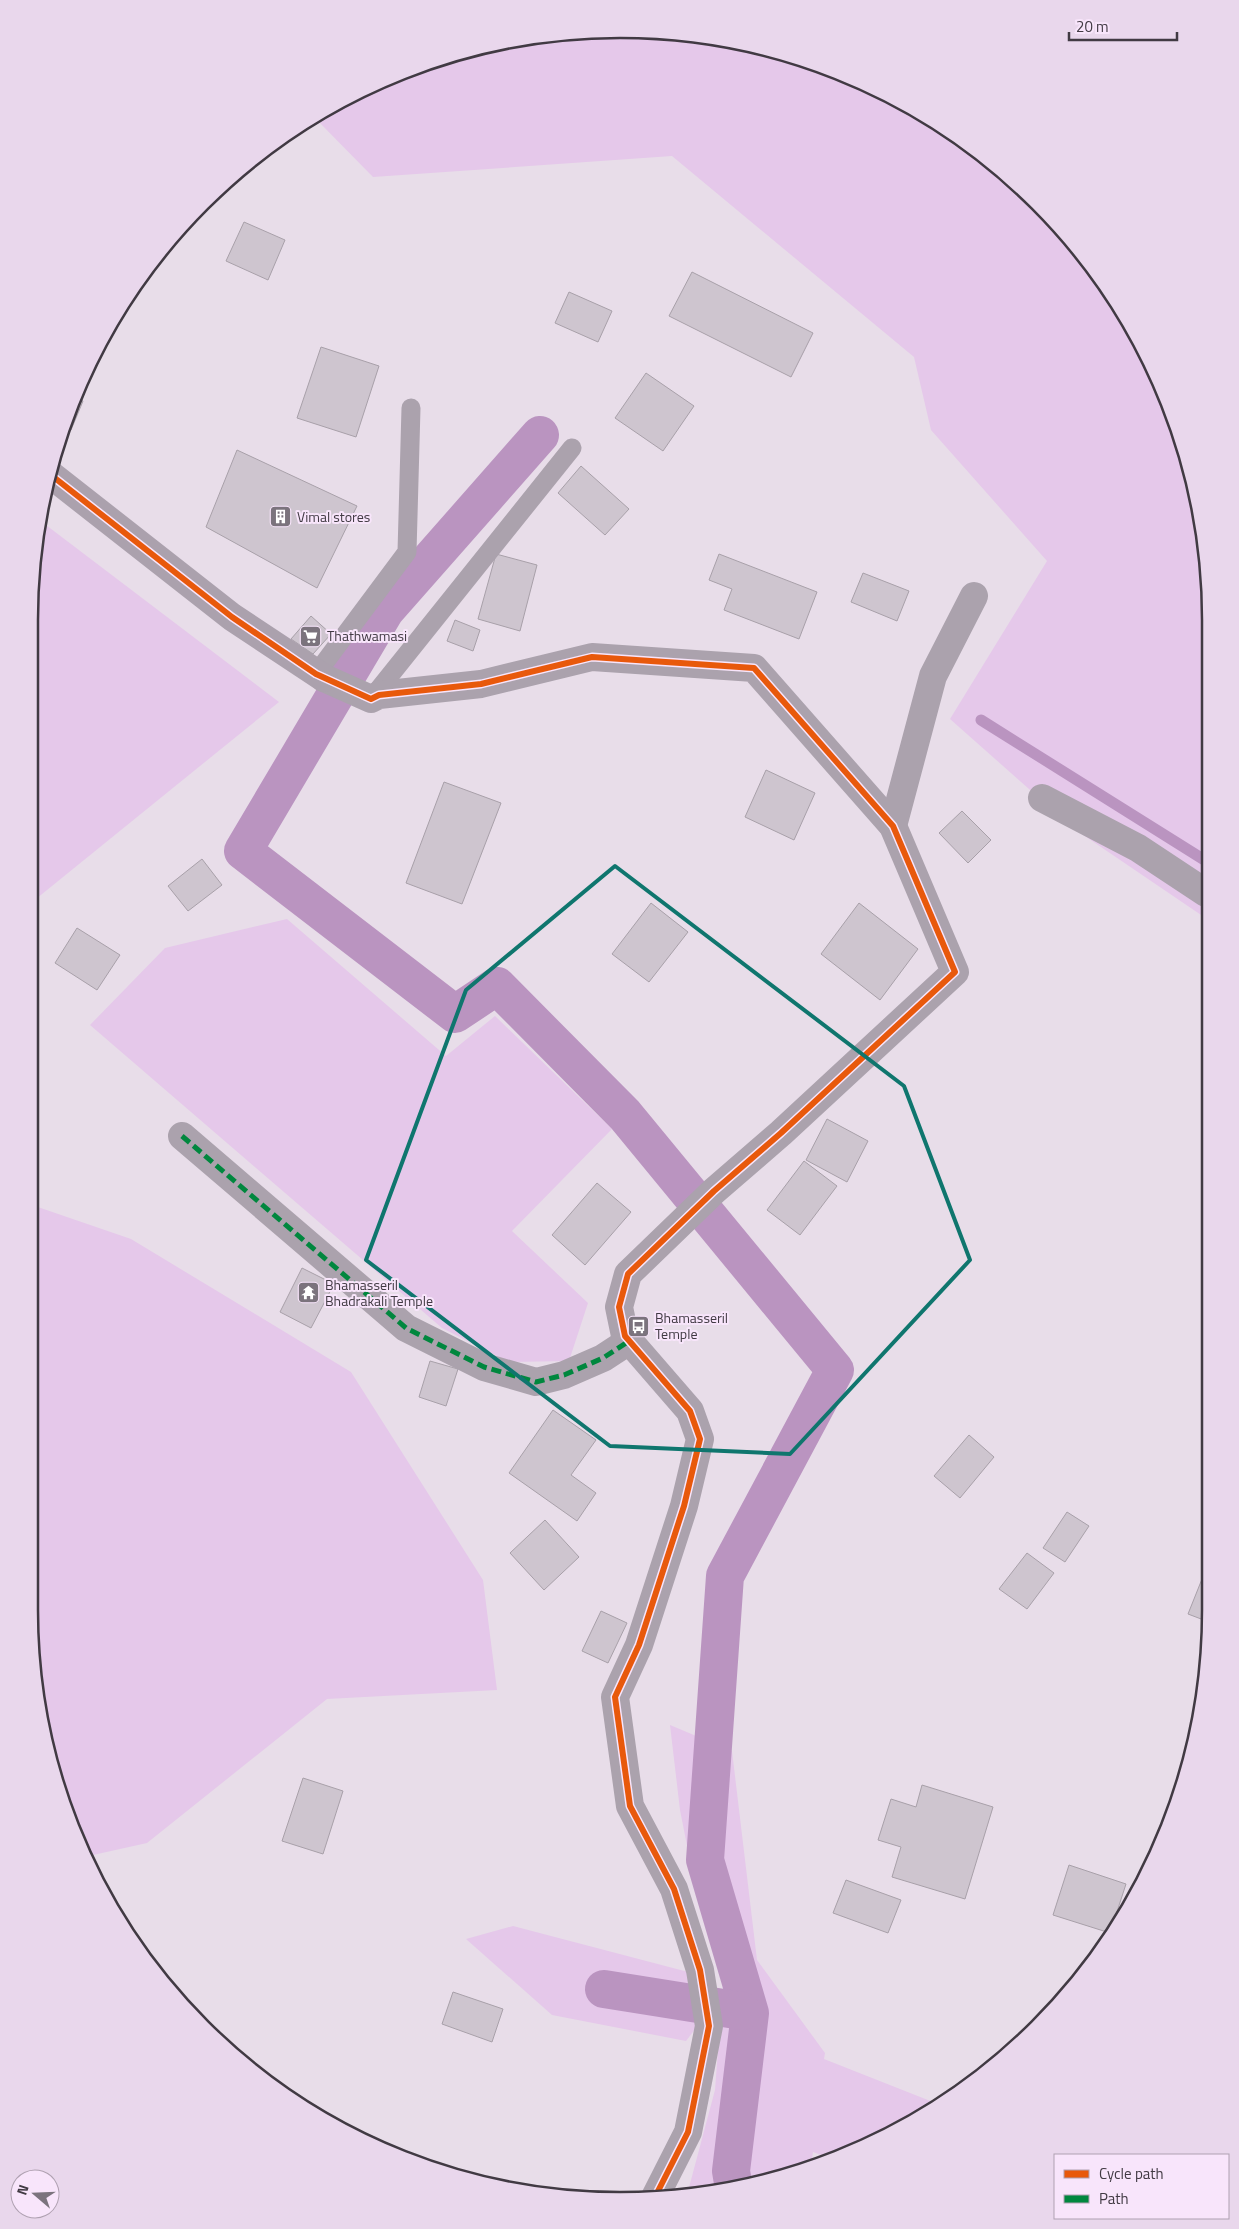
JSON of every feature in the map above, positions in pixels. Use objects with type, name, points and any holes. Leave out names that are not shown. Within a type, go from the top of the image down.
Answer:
[{"type":"street","points":[[55,478],[232,617],[320,676],[363,696],[481,684],[592,657],[754,668],[893,826],[955,972],[781,1133],[714,1191],[628,1274],[619,1308],[625,1336],[690,1411],[700,1440],[684,1506],[639,1645],[615,1697],[630,1806],[674,1889],[700,1970],[709,2026],[688,2132],[659,2190]]},
{"type":"street","points":[[893,826],[933,676],[974,596]]},
{"type":"street","points":[[1042,798],[1138,848],[1202,891]]},
{"type":"street","points":[[182,1136],[406,1328],[484,1367],[536,1382],[564,1375],[603,1358],[629,1341]]},
{"type":"lane","points":[[320,676],[407,552],[411,408]]},
{"type":"lane","points":[[363,696],[572,448]]},
{"type":"highlighted area","points":[[615,866],[904,1086],[970,1260],[790,1454],[610,1446],[366,1260],[466,990]]},
{"type":"shaded area","points":[[620,38],[695,42],[770,57],[807,68],[842,82],[911,115],[974,158],[1003,182],[1031,208],[1081,265],[1124,329],[1157,397],[1171,432],[1182,469],[1197,544],[1202,620],[1202,916],[1073,828],[950,719],[1047,561],[931,430],[914,357],[672,156],[373,177],[319,122],[362,98],[397,82],[432,68],[469,57],[544,42]]},
{"type":"shaded area","points":[[46,525],[279,702],[38,897],[38,620],[39,581]]},
{"type":"shaded area","points":[[287,919],[446,1056],[495,1016],[612,1129],[512,1231],[588,1303],[569,1361],[509,1362],[442,1328],[90,1025],[165,948]]},
{"type":"shaded area","points":[[38,1207],[131,1239],[351,1372],[483,1580],[497,1690],[327,1699],[147,1843],[93,1855],[68,1797],[57,1760],[42,1685],[38,1610]]},
{"type":"shaded area","points":[[670,1725],[732,1751],[757,1960],[825,2053],[824,2059],[930,2101],[910,2114],[842,2147],[822,2155],[813,2152],[812,2159],[807,2161],[770,2172],[689,2187],[715,2090],[723,1984],[712,1922],[691,1866],[680,1810]]},
{"type":"shaded area","points":[[513,1926],[692,1973],[699,2024],[686,2041],[552,2015],[466,1939]]},
{"type":"building","points":[[244,222],[285,240],[268,280],[226,261]]},
{"type":"building","points":[[692,272],[813,333],[791,377],[669,316]]},
{"type":"building","points":[[569,292],[612,311],[598,342],[555,323]]},
{"type":"building","points":[[321,347],[379,366],[356,437],[297,418]]},
{"type":"building","points":[[646,373],[694,406],[663,451],[615,418]]},
{"type":"building","points":[[81,400],[83,401],[71,430],[69,429]]},
{"type":"building","name":"Vimal stores","points":[[237,450],[357,506],[317,588],[206,527]]},
{"type":"building","points":[[581,466],[629,509],[605,535],[558,493]]},
{"type":"building","points":[[496,554],[537,565],[520,631],[478,619]]},
{"type":"building","points":[[719,554],[817,592],[799,639],[724,610],[732,589],[709,580]]},
{"type":"building","points":[[863,573],[909,591],[897,621],[851,602]]},
{"type":"building","name":"Thathwamasi","points":[[311,616],[331,634],[313,654],[291,639]]},
{"type":"building","points":[[455,620],[480,630],[473,651],[447,641]]},
{"type":"building","points":[[766,770],[815,793],[794,840],[745,817]]},
{"type":"building","points":[[444,782],[501,803],[462,904],[406,883]]},
{"type":"building","points":[[962,811],[991,840],[968,863],[939,833]]},
{"type":"building","points":[[202,859],[222,885],[188,911],[168,886]]},
{"type":"building","points":[[651,903],[688,932],[649,982],[612,954]]},
{"type":"building","points":[[859,903],[918,949],[880,1000],[821,954]]},
{"type":"building","points":[[77,928],[120,955],[97,990],[55,963]]},
{"type":"building","points":[[827,1119],[868,1141],[847,1182],[806,1160]]},
{"type":"building","points":[[804,1161],[837,1186],[800,1235],[767,1210]]},
{"type":"building","points":[[597,1183],[631,1212],[585,1265],[552,1235]]},
{"type":"building","name":"Bhamasseril Bhadrakali Temple","points":[[302,1268],[334,1284],[311,1328],[280,1312]]},
{"type":"building","points":[[430,1361],[458,1369],[446,1406],[419,1397]]},
{"type":"building","points":[[553,1410],[596,1440],[571,1475],[596,1493],[577,1521],[509,1473]]},
{"type":"building","points":[[969,1435],[994,1457],[960,1498],[934,1476]]},
{"type":"building","points":[[1067,1512],[1089,1526],[1065,1562],[1043,1548]]},
{"type":"building","points":[[545,1520],[579,1557],[544,1590],[510,1553]]},
{"type":"building","points":[[1027,1553],[1054,1573],[1027,1609],[999,1589]]},
{"type":"building","points":[[1202,1579],[1202,1619],[1188,1614]]},
{"type":"building","points":[[601,1611],[627,1623],[608,1663],[582,1651]]},
{"type":"building","points":[[303,1778],[343,1791],[323,1854],[282,1841]]},
{"type":"building","points":[[922,1785],[993,1807],[965,1899],[892,1877],[901,1847],[878,1840],[891,1799],[916,1807]]},
{"type":"building","points":[[1069,1865],[1126,1884],[1117,1910],[1104,1931],[1053,1915]]},
{"type":"building","points":[[846,1880],[901,1900],[888,1933],[833,1913]]},
{"type":"building","points":[[453,1992],[503,2009],[492,2042],[442,2024]]},
{"type":"waterway","points":[[540,435],[385,611],[243,851],[455,1014],[497,986],[625,1115],[835,1370],[725,1576],[705,1860],[750,2013],[731,2171],[733,2180]]},
{"type":"waterway","points":[[981,720],[1202,858]]},
{"type":"waterway","points":[[604,1989],[742,2011]]},
{"type":"marked path","points":[[182,1136],[406,1328],[484,1367],[536,1382],[564,1375],[603,1358],[629,1341]]},
{"type":"cycle path","points":[[55,478],[232,617],[316,674],[371,699],[379,695],[481,684],[592,657],[754,668],[893,826],[955,972],[781,1133],[714,1191],[628,1274],[619,1307],[625,1336],[690,1411],[700,1439],[684,1506],[639,1645],[615,1697],[630,1806],[674,1889],[700,1970],[709,2026],[688,2132],[659,2190]]},
{"type":"place","name":"Vimal stores","points":[[281,517]]},
{"type":"place","name":"Thathwamasi","points":[[311,636]]},
{"type":"place","name":"Bhamasseril Bhadrakali Temple","points":[[309,1293]]},
{"type":"place","name":"Bhamasseril Temple","points":[[639,1326]]}]
